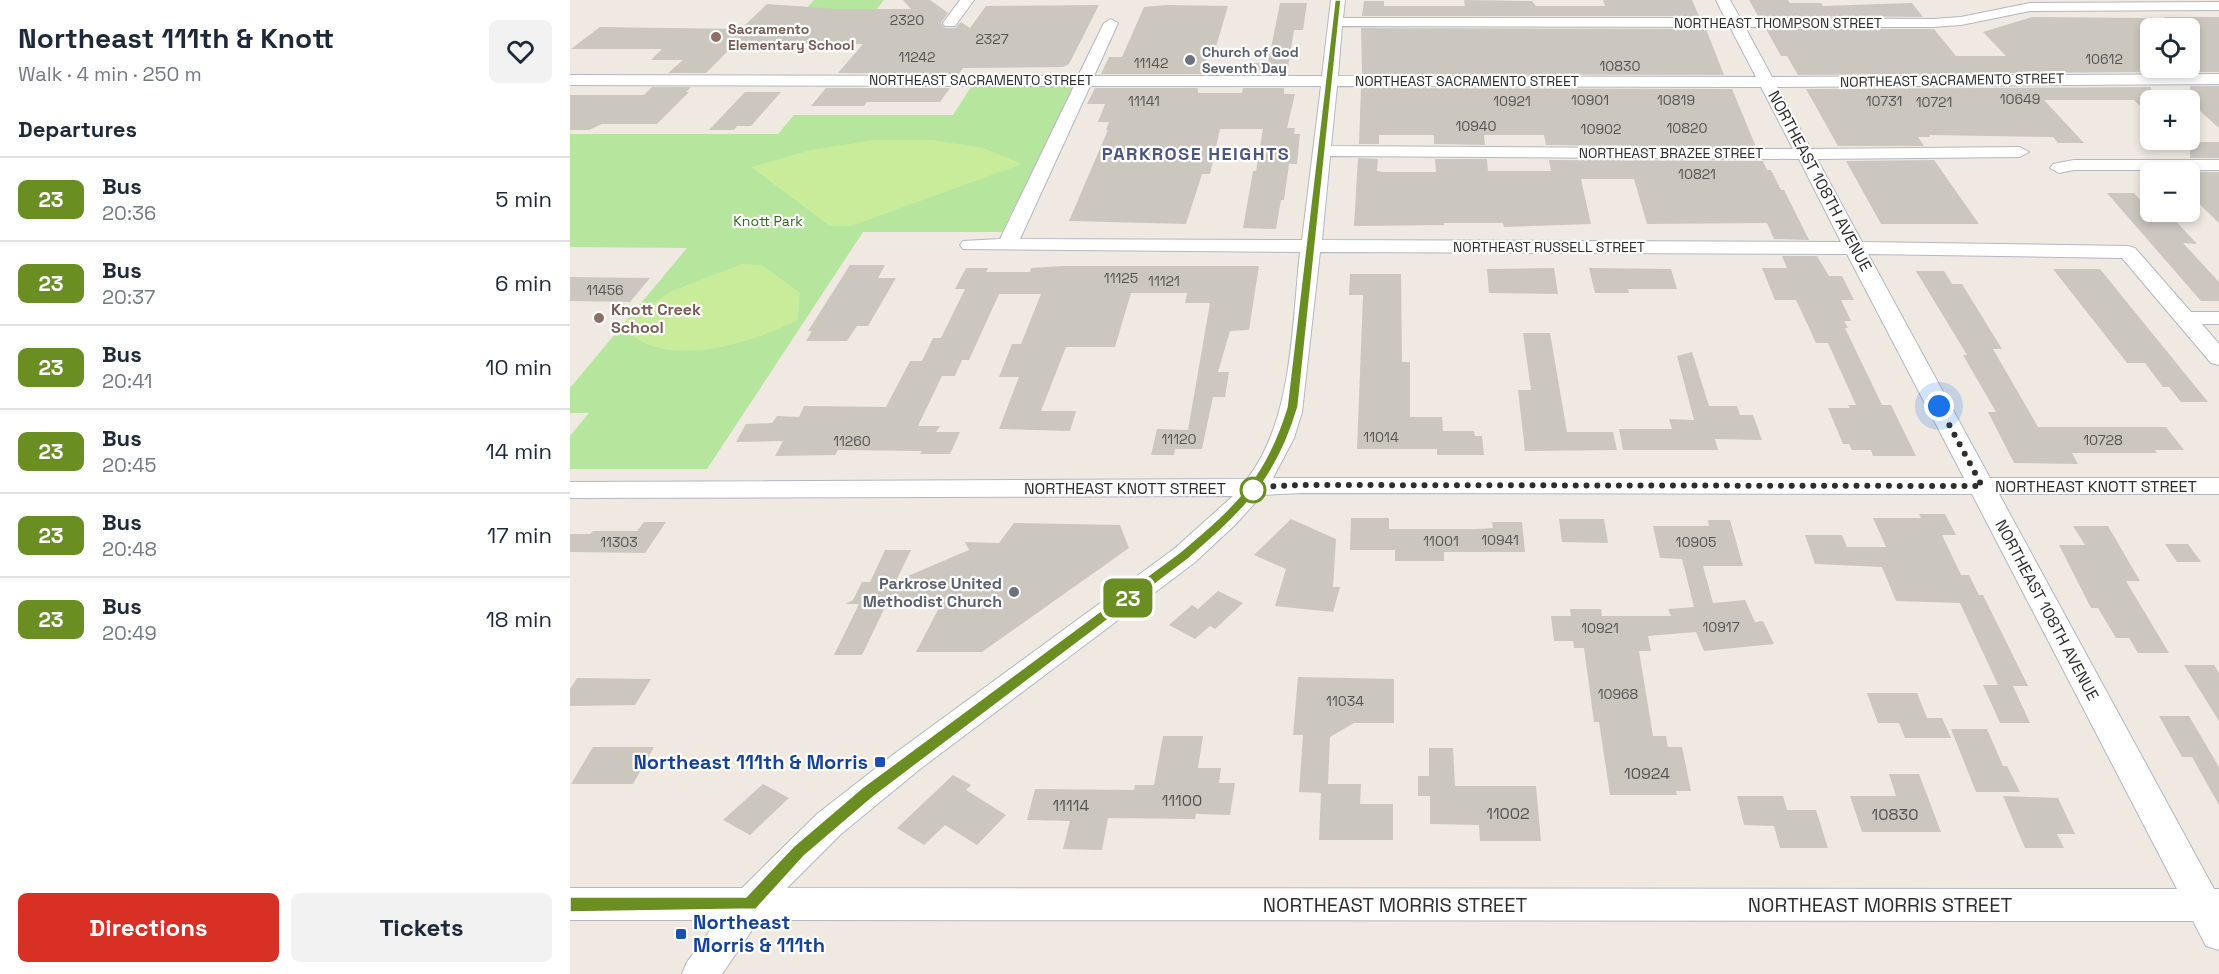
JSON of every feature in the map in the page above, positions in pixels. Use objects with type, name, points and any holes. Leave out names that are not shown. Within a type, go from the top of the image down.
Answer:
[{"type":"street","points":[[950,23],[966,0]]},
{"type":"street","points":[[700,974],[750,904],[799,852],[867,792],[1184,556],[1224,521],[1256,487],[1281,445],[1292,407],[1338,0]]},
{"type":"street","name":"NORTHEAST 108TH AVENUE","points":[[1723,0],[2214,915]]},
{"type":"street","name":"NORTHEAST THOMPSON STREET","points":[[1336,22],[1947,22],[2014,4],[2219,6]]},
{"type":"street","points":[[1007,245],[1111,23]]},
{"type":"street","name":"NORTHEAST SACRAMENTO STREET","points":[[570,80],[1767,82],[2219,79]]},
{"type":"street","name":"NORTHEAST BRAZEE STREET","points":[[1322,151],[1806,154],[2020,152]]},
{"type":"street","points":[[2059,168],[2074,165],[2219,165]]},
{"type":"street","name":"NORTHEAST RUSSELL STREET","points":[[970,245],[1856,247],[2128,252],[2184,318]]},
{"type":"street","points":[[2184,318],[2219,318]]},
{"type":"street","points":[[2184,318],[2219,358]]},
{"type":"street","name":"NORTHEAST KNOTT STREET","points":[[570,490],[2219,486]]},
{"type":"street","name":"NORTHEAST MORRIS STREET","points":[[570,904],[2214,915]]},
{"type":"green space","points":[[814,0],[884,0],[876,10],[805,10]]},
{"type":"green space","name":"Knott Park","points":[[971,87],[1073,87],[1002,232],[863,232],[707,469],[570,469],[570,436],[589,413],[570,413],[570,388],[687,248],[570,247],[570,134],[778,134],[794,115],[953,115]]},
{"type":"green space","points":[[873,140],[932,140],[983,148],[1022,164],[851,226],[830,226],[751,167],[811,150]]},
{"type":"green space","points":[[742,264],[762,265],[800,293],[798,320],[732,345],[682,351],[658,348],[638,339],[621,324],[672,291]]},
{"type":"building","points":[[903,0],[930,0],[948,13],[941,23],[945,28],[955,28],[961,22],[970,28],[986,6],[1099,5],[1069,64],[1063,67],[963,68],[959,74],[838,73],[863,44],[771,44],[763,52],[727,52],[706,73],[668,73],[683,60],[651,60],[662,49],[571,49],[600,27],[741,29],[767,4],[837,9],[911,9]]},
{"type":"building","points":[[1464,0],[1532,1],[1536,6],[1605,6],[1603,0],[1692,0],[1699,16],[1362,16],[1364,1],[1384,1],[1384,6],[1465,6]]},
{"type":"building","points":[[1749,0],[1788,0],[1790,3],[1821,3],[1823,6],[1912,3],[1923,17],[1758,16]]},
{"type":"building","points":[[1280,3],[1307,3],[1303,30],[1294,30],[1287,74],[1247,74],[1249,63],[1268,63]]},
{"type":"building","points":[[1228,6],[1215,50],[1209,50],[1202,74],[1101,74],[1109,57],[1122,57],[1144,7]]},
{"type":"building","points":[[2032,17],[2151,18],[2140,18],[2140,72],[1798,75],[1787,56],[1781,56],[1766,29],[1934,29],[1956,56],[2006,56],[1983,32]]},
{"type":"building","points":[[2219,17],[2219,72],[2200,72],[2200,18],[2165,18]]},
{"type":"building","points":[[1361,28],[1706,29],[1724,75],[1362,74]]},
{"type":"building","points":[[2190,86],[2219,86],[2219,128],[2200,111],[2200,90],[2190,90]]},
{"type":"building","points":[[652,87],[691,87],[686,92],[689,92],[657,124],[602,124],[589,130],[570,130],[570,95],[644,95]]},
{"type":"building","points":[[2151,87],[2151,90],[2140,90],[2140,106],[2134,100],[2044,100],[2084,143],[2058,143],[2053,137],[1929,135],[1930,137],[1918,137],[1924,146],[1838,146],[1806,89]]},
{"type":"building","points":[[826,88],[950,88],[940,102],[867,102],[864,106],[811,106]]},
{"type":"building","points":[[1095,88],[1198,88],[1198,93],[1242,93],[1243,88],[1284,88],[1284,94],[1295,94],[1287,128],[1295,128],[1294,134],[1300,134],[1297,164],[1289,164],[1284,200],[1281,200],[1276,229],[1243,228],[1263,129],[1220,129],[1210,174],[1202,174],[1186,224],[1069,221],[1108,130],[1106,130],[1109,122],[1098,122],[1105,104],[1087,104]]},
{"type":"building","points":[[1361,88],[1732,89],[1756,147],[1546,145],[1544,135],[1484,135],[1485,145],[1434,144],[1434,135],[1379,135],[1379,144],[1359,144]]},
{"type":"building","points":[[745,92],[781,92],[751,126],[737,126],[734,130],[709,130]]},
{"type":"building","points":[[2200,142],[2219,142],[2219,158],[2190,158],[2190,150],[2200,150]]},
{"type":"building","points":[[1358,158],[1378,159],[1377,171],[1383,172],[1436,172],[1435,159],[1487,159],[1488,171],[1551,171],[1549,160],[1763,161],[1767,170],[1771,170],[1781,190],[1784,190],[1809,240],[1774,239],[1767,223],[1647,224],[1634,179],[1581,179],[1591,224],[1504,227],[1503,223],[1354,226]]},
{"type":"building","points":[[1934,160],[1979,224],[1881,224],[1846,161]]},
{"type":"building","points":[[2200,172],[2219,172],[2219,223],[2200,205]]},
{"type":"building","points":[[2107,193],[2134,193],[2140,200],[2140,222],[2177,222],[2197,244],[2183,243],[2219,282],[2219,301],[2201,301]]},
{"type":"building","points":[[1782,256],[1817,256],[1829,276],[1842,276],[1854,300],[1841,300],[1851,321],[1844,321],[1848,328],[1845,328],[1882,405],[1891,405],[1916,456],[1873,456],[1871,450],[1852,450],[1849,444],[1843,444],[1828,408],[1850,408],[1848,405],[1856,405],[1828,343],[1816,343],[1796,300],[1775,300],[1762,268],[1787,268]]},
{"type":"building","points":[[850,265],[885,265],[878,278],[896,278],[868,326],[857,326],[847,341],[806,341],[812,331],[808,331]]},
{"type":"building","points":[[1259,266],[1249,330],[1230,331],[1218,372],[1229,372],[1225,397],[1213,397],[1202,449],[1175,449],[1174,455],[1151,455],[1157,429],[1188,430],[1210,303],[1185,303],[1187,293],[1131,293],[1115,347],[1066,347],[1041,411],[1076,411],[1070,431],[999,429],[1019,377],[999,377],[1012,344],[1021,344],[1041,294],[999,294],[969,360],[962,360],[955,376],[942,376],[918,426],[940,426],[936,432],[960,432],[950,454],[920,454],[922,451],[838,450],[835,455],[775,456],[783,441],[736,442],[746,424],[772,423],[777,416],[799,417],[804,406],[886,407],[910,361],[922,361],[933,338],[941,338],[965,289],[955,289],[966,268],[988,268],[986,272],[1030,272],[1031,268]]},
{"type":"building","points":[[1554,268],[1558,294],[1489,293],[1487,269]]},
{"type":"building","points":[[1589,268],[1671,269],[1677,289],[1628,289],[1629,293],[1595,293]]},
{"type":"building","points":[[2053,269],[2100,269],[2208,402],[2181,402],[2169,387],[2163,387],[2145,363],[2127,363]]},
{"type":"building","points":[[1916,271],[1944,271],[1952,284],[1962,284],[2002,349],[1993,349],[2038,427],[2166,427],[2184,450],[2155,450],[2157,453],[2072,453],[2078,464],[2014,463],[1988,412],[1996,412],[1963,355],[1967,355]]},
{"type":"building","points":[[1350,274],[1401,274],[1402,362],[1410,362],[1410,417],[1442,417],[1443,431],[1474,431],[1475,436],[1482,436],[1484,455],[1437,455],[1437,449],[1357,449],[1363,295],[1349,295]]},
{"type":"building","points":[[570,277],[650,278],[630,302],[570,301]]},
{"type":"building","points":[[1523,333],[1550,333],[1567,432],[1613,432],[1617,450],[1525,451],[1518,390],[1531,390]]},
{"type":"building","points":[[1692,352],[1709,406],[1737,406],[1740,415],[1753,415],[1762,440],[1715,439],[1718,450],[1623,450],[1619,429],[1672,429],[1669,419],[1694,420],[1677,356]]},
{"type":"building","points":[[1919,514],[1945,514],[1956,535],[1942,535],[1961,575],[1969,575],[1979,595],[1983,595],[2028,686],[2013,686],[2030,723],[2000,723],[1983,685],[1998,685],[1960,603],[1896,601],[1882,567],[1815,564],[1805,535],[1842,535],[1847,547],[1886,547],[1873,518],[1921,518]]},
{"type":"building","points":[[1351,518],[1389,518],[1389,529],[1476,529],[1493,528],[1492,522],[1522,522],[1525,552],[1444,552],[1444,561],[1395,561],[1395,550],[1350,550]]},
{"type":"building","points":[[1291,519],[1336,539],[1333,587],[1340,587],[1333,612],[1275,606],[1286,569],[1254,555]]},
{"type":"building","points":[[1559,519],[1604,519],[1608,543],[1562,542]]},
{"type":"building","points":[[1708,520],[1730,520],[1743,566],[1703,566],[1713,603],[1745,600],[1755,622],[1763,621],[1774,644],[1704,651],[1696,632],[1648,636],[1651,651],[1639,651],[1653,736],[1666,736],[1668,747],[1682,747],[1691,791],[1676,791],[1677,795],[1610,795],[1599,722],[1594,722],[1584,648],[1574,648],[1573,641],[1554,641],[1551,616],[1571,616],[1570,609],[1601,609],[1602,616],[1671,616],[1668,609],[1694,607],[1682,559],[1660,558],[1653,526],[1709,526]]},
{"type":"building","points":[[644,522],[666,522],[645,553],[570,552],[570,534],[590,534],[593,531],[637,531]]},
{"type":"building","name":"Parkrose United Methodist Church","points":[[1014,523],[1120,525],[1129,548],[982,652],[916,652],[940,606],[886,605],[862,655],[834,655],[859,604],[845,604],[853,600],[862,582],[870,582],[885,550],[911,550],[896,581],[969,550],[965,542],[999,543]]},
{"type":"building","points":[[2073,526],[2108,526],[2140,581],[2126,581],[2169,653],[2138,653],[2129,638],[2116,638],[2098,608],[2091,608],[2059,545],[2085,545]]},
{"type":"building","points":[[2165,544],[2188,544],[2201,562],[2177,562]]},
{"type":"building","points":[[1218,591],[1243,603],[1215,629],[1210,626],[1195,639],[1169,625],[1192,605],[1198,609]]},
{"type":"building","points":[[2184,665],[2214,665],[2219,673],[2219,721]]},
{"type":"building","points":[[1298,677],[1394,679],[1394,723],[1354,723],[1330,737],[1328,784],[1361,784],[1360,804],[1393,804],[1393,840],[1319,840],[1321,793],[1299,792],[1303,735],[1293,735]]},
{"type":"building","points":[[577,678],[651,679],[635,705],[570,706],[570,689]]},
{"type":"building","points":[[1867,693],[1917,693],[1927,718],[1942,718],[1951,738],[1905,738],[1899,723],[1878,723]]},
{"type":"building","points":[[2159,716],[2189,716],[2219,767],[2219,805],[2192,757],[2182,757]]},
{"type":"building","points":[[1951,729],[1987,729],[2003,766],[2007,766],[2020,792],[1976,792]]},
{"type":"building","points":[[1163,736],[1203,736],[1198,768],[1221,768],[1219,783],[1235,783],[1230,815],[1196,814],[1195,819],[1108,818],[1102,850],[1063,849],[1070,821],[1027,820],[1035,789],[1134,790],[1135,785],[1154,785]]},
{"type":"building","points":[[593,747],[654,747],[633,784],[571,784]]},
{"type":"building","points":[[1429,748],[1453,748],[1455,786],[1536,786],[1541,841],[1480,841],[1479,825],[1430,824],[1430,796],[1418,796],[1418,776],[1429,776]]},
{"type":"building","points":[[1889,774],[1919,774],[1941,832],[1862,832],[1850,796],[1896,796]]},
{"type":"building","points":[[953,775],[971,785],[966,790],[1006,815],[977,845],[945,825],[924,845],[897,828]]},
{"type":"building","points":[[763,784],[789,798],[750,835],[723,820]]},
{"type":"building","points":[[1737,796],[1783,796],[1787,810],[1816,810],[1828,848],[1780,848],[1774,826],[1744,825]]},
{"type":"building","points":[[2003,796],[2058,798],[2075,834],[2057,834],[2064,848],[2025,848]]},
{"type":"bus line","name":"23","points":[[570,904],[750,904],[799,852],[867,792],[1184,556],[1224,521],[1256,487],[1272,464],[1281,445],[1288,426],[1296,384],[1338,0]]},
{"type":"place","name":"Sacramento Elementary School","points":[[716,37]]},
{"type":"place","name":"Church of God Seventh Day","points":[[1190,60]]},
{"type":"place","name":"Knott Creek School","points":[[599,318]]},
{"type":"place","name":"Parkrose United Methodist Church","points":[[1014,592]]},
{"type":"place","name":"Northeast 111th & Morris","points":[[880,762]]},
{"type":"place","name":"Northeast Morris & 111th","points":[[681,934]]},
{"type":"district","name":"PARKROSE HEIGHTS","points":[[1196,153]]},
{"type":"route","points":[[1253,490],[1256,487],[1302,485],[1982,486],[1939,406]]}]
